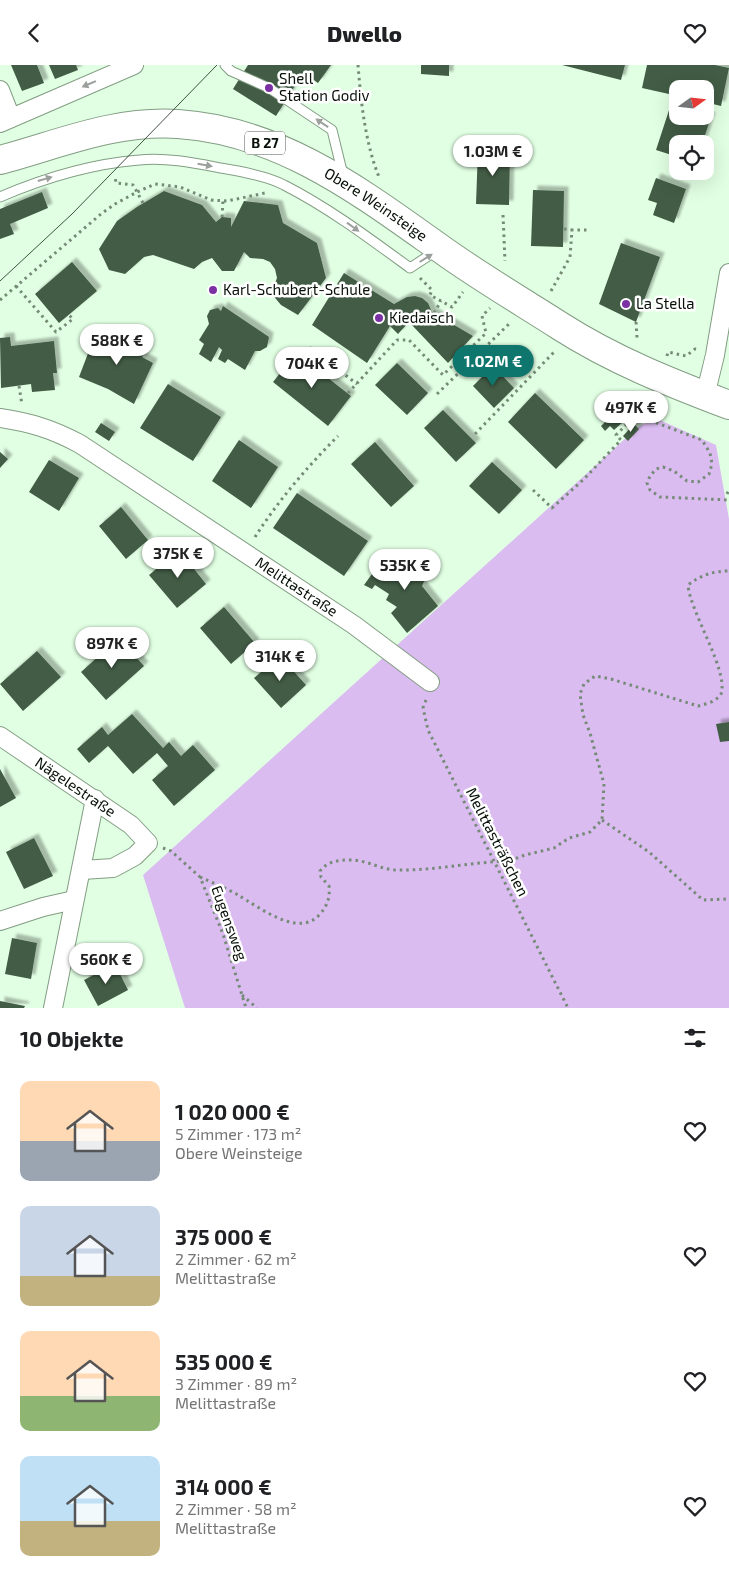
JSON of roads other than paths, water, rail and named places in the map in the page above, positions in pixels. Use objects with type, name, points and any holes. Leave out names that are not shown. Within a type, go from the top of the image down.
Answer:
[{"type":"main road","name":"Obere Weinsteige","points":[[5,161],[67,139],[104,129],[138,125],[177,124],[218,129],[258,140],[314,165],[345,182],[441,249],[572,334],[613,357],[717,401]]},
{"type":"street","points":[[0,91],[6,120],[134,65]]},
{"type":"street","points":[[717,401],[715,355],[729,273]]},
{"type":"street","name":"Melittastraße","points":[[0,418],[25,422],[57,431],[80,444],[354,625],[430,682]]},
{"type":"street","name":"Nägelestraße","points":[[0,736],[131,825],[148,843],[135,856],[113,868],[82,870]]},
{"type":"street","points":[[53,1008],[95,799]]},
{"type":"street","points":[[0,921],[43,907],[74,900]]},
{"type":"lane","points":[[224,65],[231,71],[269,89],[332,130],[345,182]]},
{"type":"lane","points":[[0,197],[31,183],[90,166],[140,159],[186,162],[238,171],[278,182],[334,214],[410,268],[441,249]]},
{"type":"tram line","points":[[0,281],[72,214],[217,65]]},
{"type":"place","name":"Shell Station Godiv","points":[[269,88]]},
{"type":"place","name":"Karl-Schubert-Schule","points":[[213,290]]},
{"type":"place","name":"La Stella","points":[[626,304]]},
{"type":"place","name":"Kiedaisch","points":[[379,318]]}]
